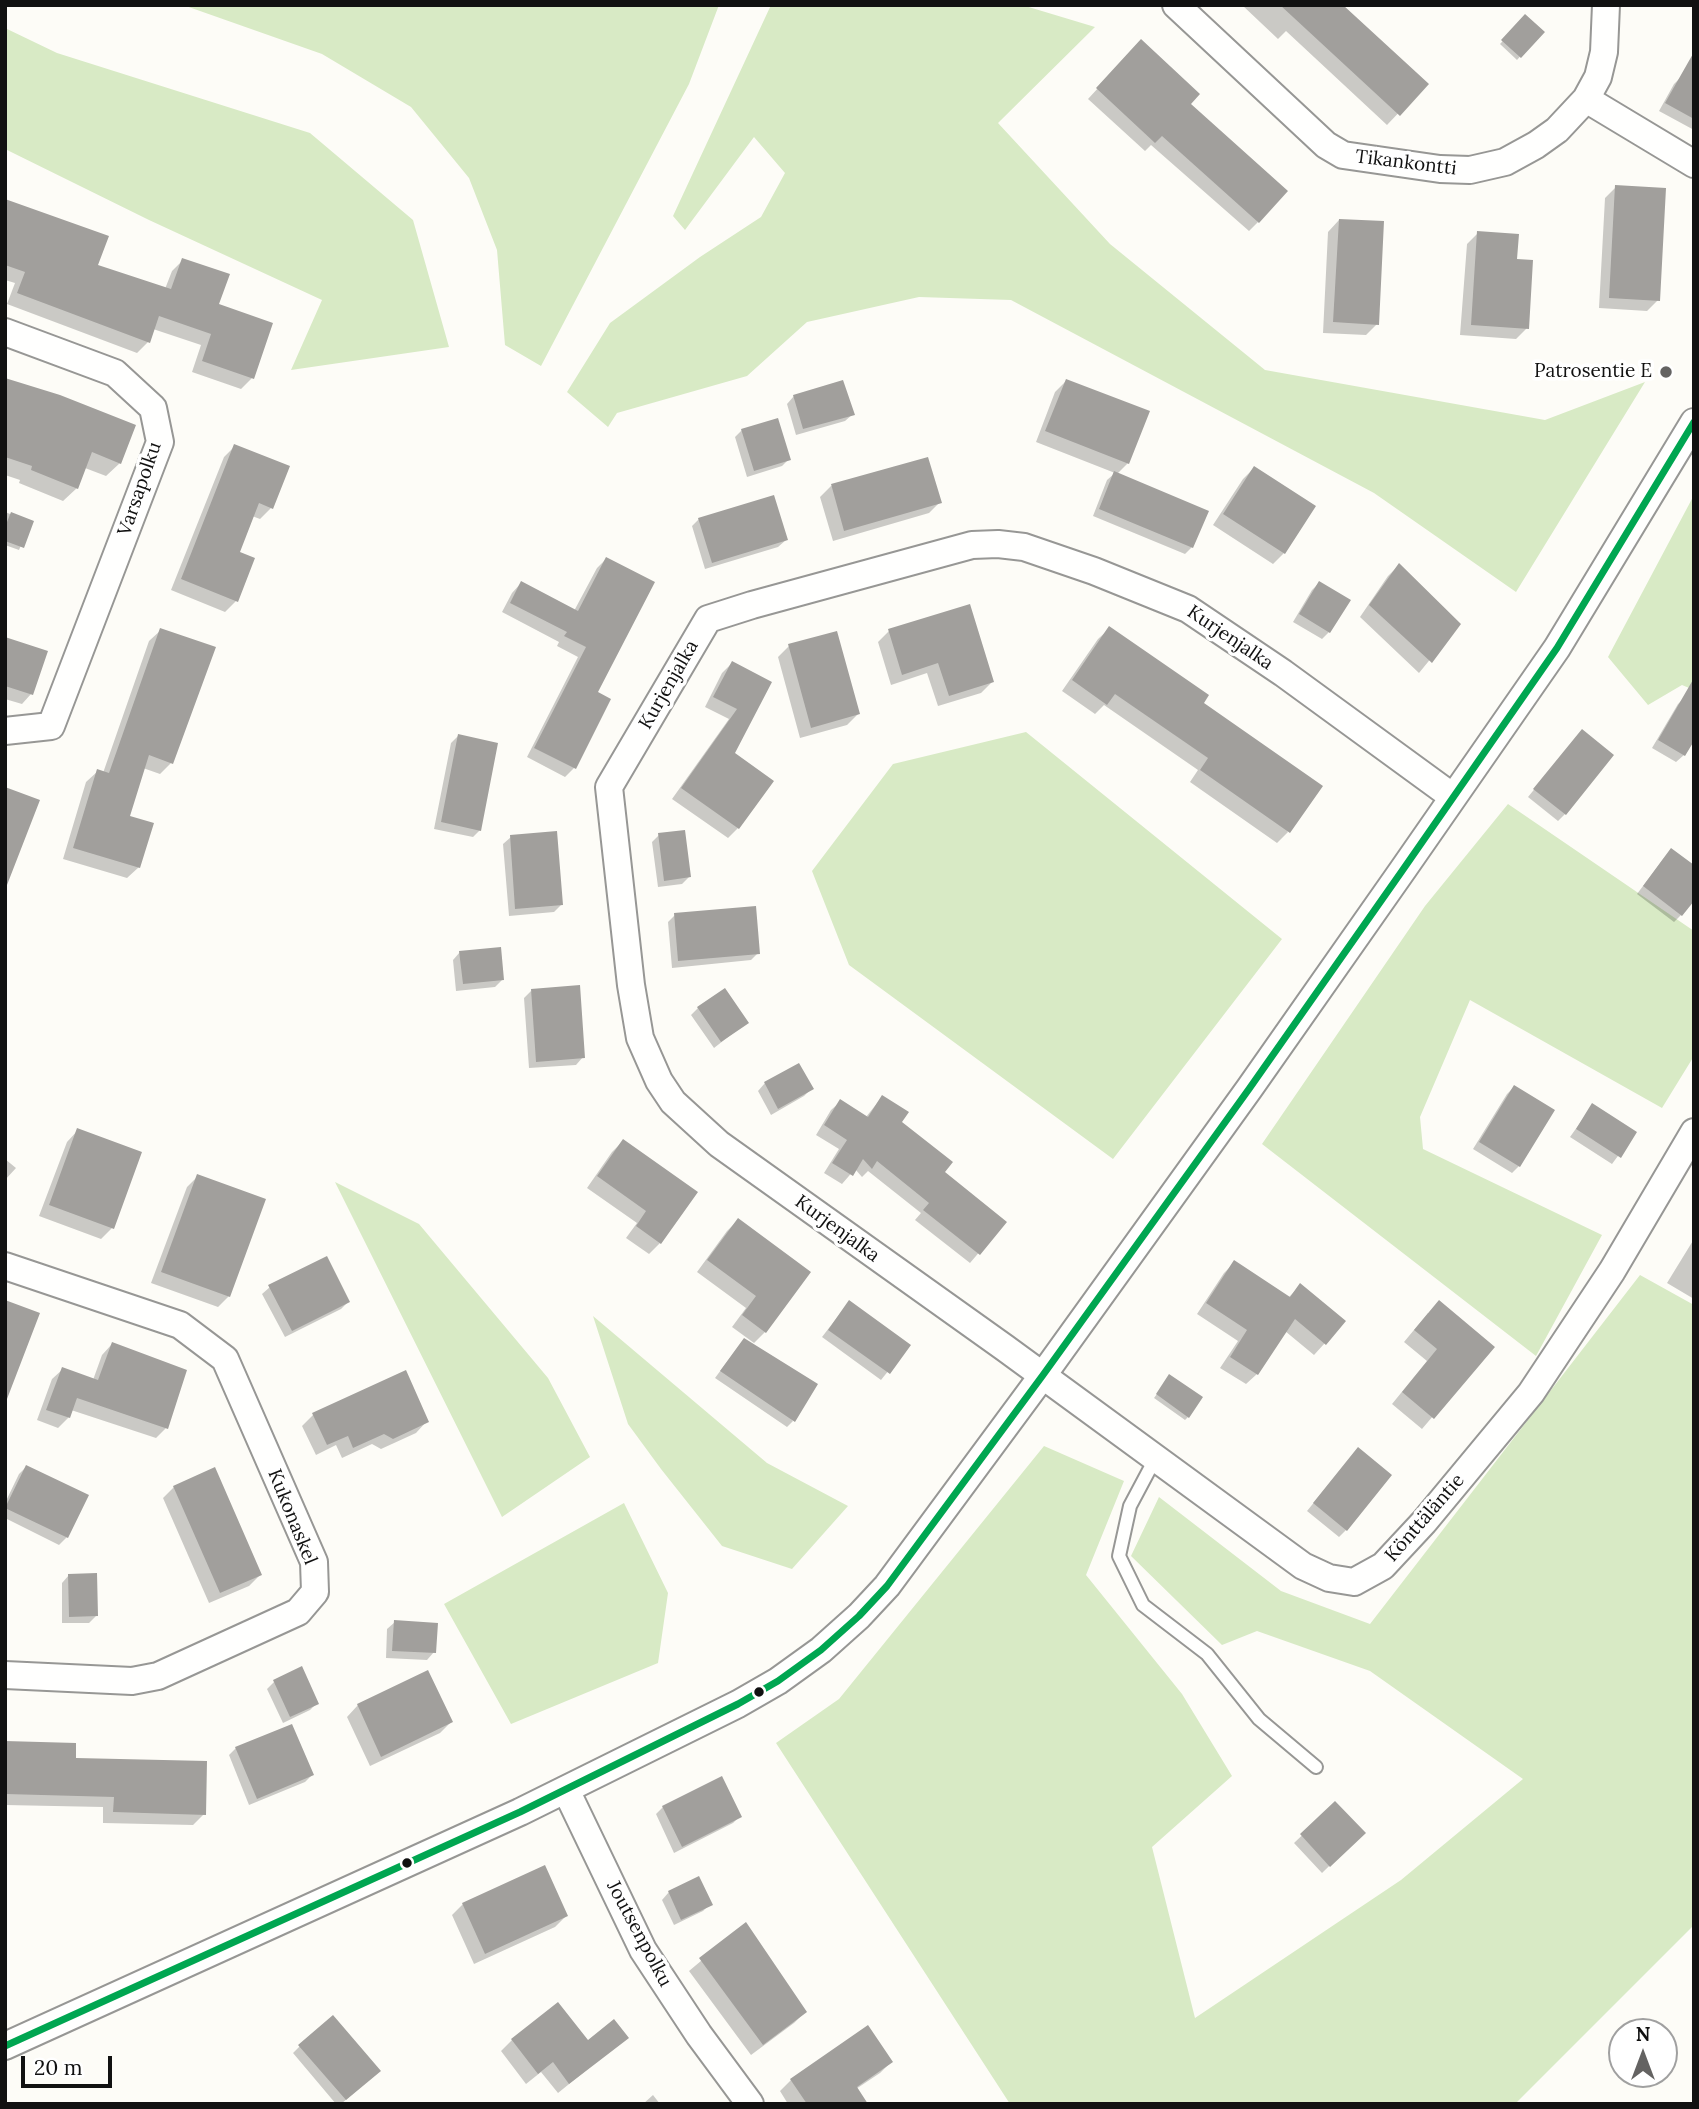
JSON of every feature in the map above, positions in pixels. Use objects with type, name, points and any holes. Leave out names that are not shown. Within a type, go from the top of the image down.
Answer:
[{"type":"street","name":"Tikankontti","points":[[1176,5],[1326,145],[1343,155],[1440,169],[1470,170],[1505,162],[1536,145],[1557,130],[1586,99],[1598,76],[1604,52],[1606,5]]},
{"type":"street","points":[[1586,99],[1694,164]]},
{"type":"street","name":"Varsapolku","points":[[5,332],[115,373],[153,408],[160,442],[51,726],[5,731]]},
{"type":"street","points":[[6,2044],[566,1790],[778,1681],[859,1616],[887,1586],[1043,1376],[1265,1067],[1557,648],[1694,422]]},
{"type":"street","name":"Kurjenjalka","points":[[1043,1376],[719,1144],[673,1102],[659,1081],[640,1038],[631,985],[609,787],[708,618],[972,545],[1024,547],[1094,571],[1188,609],[1283,673],[1453,797]]},
{"type":"street","name":"Könttäläntie","points":[[1043,1376],[1303,1566],[1329,1578],[1354,1582],[1383,1566],[1424,1522],[1531,1393],[1612,1271],[1694,1132]]},
{"type":"street","name":"Kukonaskel","points":[[5,1266],[180,1325],[225,1359],[314,1562],[315,1592],[298,1612],[158,1675],[132,1681],[5,1675]]},
{"type":"street","name":"Joutsenpolku","points":[[566,1790],[643,1950],[684,2014],[750,2104]]},
{"type":"lane","points":[[1155,1458],[1130,1506],[1119,1556],[1143,1605],[1207,1654],[1259,1719],[1316,1767]]},
{"type":"green space","points":[[183,5],[719,5],[689,84],[541,366],[505,345],[497,250],[469,178],[411,107],[322,54]]},
{"type":"green space","points":[[771,5],[1022,5],[1095,27],[998,123],[1110,244],[1265,370],[1545,420],[1645,382],[1516,592],[1374,493],[1011,300],[919,297],[807,322],[747,376],[617,413],[608,427],[567,392],[610,323],[700,257],[761,217],[785,173],[754,137],[685,230],[673,216]]},
{"type":"green space","points":[[5,28],[57,53],[310,133],[413,220],[449,347],[291,370],[322,300],[149,220],[5,149]]},
{"type":"green space","points":[[1694,495],[1694,690],[1682,685],[1648,705],[1608,657]]},
{"type":"green space","points":[[1026,732],[1282,939],[1113,1159],[849,965],[812,871],[893,764]]},
{"type":"green space","points":[[1508,804],[1694,931],[1694,1056],[1662,1108],[1470,1000],[1420,1117],[1423,1149],[1602,1235],[1536,1356],[1262,1144],[1425,906]]},
{"type":"green space","points":[[335,1182],[419,1224],[548,1378],[590,1457],[502,1517]]},
{"type":"green space","points":[[1640,1275],[1694,1305],[1694,1925],[1515,2104],[1010,2104],[776,1743],[839,1699],[1044,1446],[1124,1481],[1086,1575],[1182,1694],[1232,1776],[1152,1847],[1195,2018],[1401,1880],[1523,1779],[1370,1671],[1257,1631],[1222,1645],[1131,1556],[1159,1497],[1281,1591],[1370,1624]]},
{"type":"green space","points":[[593,1316],[767,1463],[848,1506],[792,1569],[722,1546],[661,1469],[628,1424]]},
{"type":"green space","points":[[624,1503],[668,1593],[658,1663],[511,1724],[444,1604]]},
{"type":"building","points":[[1280,5],[1343,5],[1429,84],[1400,116]]},
{"type":"building","points":[[1525,14],[1545,32],[1521,58],[1501,40]]},
{"type":"building","points":[[1141,39],[1200,94],[1191,104],[1288,191],[1259,223],[1162,136],[1155,143],[1096,88]]},
{"type":"building","points":[[1694,52],[1694,119],[1665,103]]},
{"type":"building","points":[[1615,185],[1666,188],[1660,301],[1609,298]]},
{"type":"building","points":[[5,199],[109,236],[98,265],[171,289],[182,258],[230,274],[219,304],[273,323],[254,379],[202,361],[211,334],[159,316],[150,343],[17,293],[25,272],[5,265]]},
{"type":"building","points":[[1339,219],[1384,221],[1379,325],[1333,322]]},
{"type":"building","points":[[1477,231],[1519,234],[1517,259],[1533,260],[1529,329],[1471,325]]},
{"type":"building","points":[[5,378],[60,395],[136,425],[121,464],[92,452],[78,489],[31,470],[32,466],[5,457]]},
{"type":"building","points":[[1066,379],[1150,411],[1129,464],[1045,431]]},
{"type":"building","points":[[843,380],[855,415],[803,429],[793,395]]},
{"type":"building","points":[[778,418],[791,460],[754,471],[741,429]]},
{"type":"building","points":[[234,444],[290,466],[273,509],[259,503],[240,552],[255,558],[238,602],[181,579]]},
{"type":"building","points":[[928,457],[942,503],[844,531],[831,484]]},
{"type":"building","points":[[1254,466],[1316,506],[1285,554],[1223,514]]},
{"type":"building","points":[[1114,471],[1209,511],[1193,548],[1099,509]]},
{"type":"building","points":[[774,495],[788,540],[712,563],[698,518]]},
{"type":"building","points":[[11,512],[34,521],[24,548],[5,541],[5,527]]},
{"type":"building","points":[[606,557],[655,582],[598,692],[611,699],[576,769],[534,748],[586,647],[564,636],[567,632],[510,603],[521,581],[578,611]]},
{"type":"building","points":[[1399,563],[1461,624],[1432,663],[1369,605]]},
{"type":"building","points":[[1319,581],[1351,600],[1330,633],[1299,614]]},
{"type":"building","points":[[970,604],[994,682],[949,696],[938,663],[902,675],[888,629]]},
{"type":"building","points":[[1109,626],[1209,695],[1204,703],[1323,786],[1290,833],[1200,770],[1208,758],[1115,694],[1107,705],[1072,680]]},
{"type":"building","points":[[160,628],[216,647],[173,764],[149,755],[130,816],[154,823],[140,868],[73,848],[97,769],[109,773]]},
{"type":"building","points":[[837,631],[860,714],[811,728],[788,644]]},
{"type":"building","points":[[5,637],[48,651],[33,695],[5,686]]},
{"type":"building","points":[[732,661],[772,682],[735,753],[774,781],[739,829],[681,788],[737,709],[713,697]]},
{"type":"building","points":[[1694,678],[1694,741],[1685,756],[1658,740]]},
{"type":"building","points":[[1582,729],[1614,755],[1566,815],[1533,789]]},
{"type":"building","points":[[458,734],[498,743],[481,831],[441,822]]},
{"type":"building","points":[[5,787],[40,800],[7,885],[5,885]]},
{"type":"building","points":[[685,830],[691,877],[664,881],[658,833]]},
{"type":"building","points":[[557,831],[563,905],[515,909],[510,835]]},
{"type":"building","points":[[1671,848],[1694,865],[1694,901],[1682,916],[1643,886]]},
{"type":"building","points":[[756,906],[760,954],[678,961],[674,913]]},
{"type":"building","points":[[501,947],[504,980],[463,984],[459,951]]},
{"type":"building","points":[[580,985],[585,1058],[536,1062],[531,989]]},
{"type":"building","points":[[725,988],[749,1023],[721,1042],[697,1007]]},
{"type":"building","points":[[799,1063],[814,1089],[778,1109],[764,1082]]},
{"type":"building","points":[[1514,1085],[1555,1110],[1520,1167],[1479,1142]]},
{"type":"building","points":[[882,1095],[909,1112],[902,1122],[953,1162],[945,1172],[1007,1222],[980,1255],[923,1210],[929,1203],[877,1161],[872,1169],[863,1159],[853,1176],[832,1163],[847,1140],[824,1125],[840,1099],[868,1117]]},
{"type":"building","points":[[1592,1103],[1637,1132],[1621,1158],[1576,1129]]},
{"type":"building","points":[[77,1128],[142,1152],[114,1229],[49,1205]]},
{"type":"building","points":[[623,1139],[698,1192],[661,1244],[636,1226],[646,1211],[597,1176]]},
{"type":"building","points":[[197,1174],[266,1199],[230,1297],[161,1272]]},
{"type":"building","points":[[738,1218],[811,1272],[766,1333],[742,1315],[756,1296],[707,1260]]},
{"type":"building","points":[[327,1256],[350,1302],[292,1331],[268,1285]]},
{"type":"building","points":[[1234,1260],[1290,1297],[1300,1283],[1346,1321],[1326,1345],[1295,1319],[1258,1375],[1230,1357],[1247,1330],[1206,1303]]},
{"type":"building","points":[[5,1300],[40,1313],[7,1399],[5,1398]]},
{"type":"building","points":[[849,1300],[911,1345],[890,1374],[828,1330]]},
{"type":"building","points":[[1439,1300],[1495,1347],[1434,1419],[1402,1392],[1437,1349],[1414,1330]]},
{"type":"building","points":[[744,1338],[818,1384],[795,1422],[720,1371]]},
{"type":"building","points":[[112,1342],[187,1370],[168,1429],[77,1398],[70,1418],[46,1410],[62,1367],[98,1380]]},
{"type":"building","points":[[406,1370],[429,1422],[393,1439],[384,1434],[353,1448],[348,1436],[327,1445],[312,1413]]},
{"type":"building","points":[[1169,1374],[1203,1397],[1189,1418],[1156,1394]]},
{"type":"building","points":[[1358,1447],[1392,1475],[1347,1531],[1313,1503]]},
{"type":"building","points":[[26,1465],[89,1495],[68,1538],[5,1508]]},
{"type":"building","points":[[215,1467],[262,1575],[220,1593],[173,1486]]},
{"type":"building","points":[[97,1573],[98,1616],[69,1617],[68,1574]]},
{"type":"building","points":[[394,1620],[438,1623],[436,1653],[392,1651]]},
{"type":"building","points":[[302,1666],[319,1704],[290,1717],[273,1680]]},
{"type":"building","points":[[428,1670],[453,1722],[381,1757],[357,1704]]},
{"type":"building","points":[[292,1724],[314,1775],[257,1799],[235,1747]]},
{"type":"building","points":[[5,1741],[76,1743],[76,1758],[207,1761],[206,1815],[113,1812],[114,1797],[5,1794]]},
{"type":"building","points":[[722,1776],[742,1817],[682,1847],[662,1806]]},
{"type":"building","points":[[1335,1801],[1366,1833],[1330,1867],[1300,1834]]},
{"type":"building","points":[[545,1865],[568,1916],[485,1954],[462,1903]]},
{"type":"building","points":[[699,1876],[713,1905],[681,1920],[668,1891]]},
{"type":"building","points":[[746,1922],[807,2012],[763,2045],[699,1958]]},
{"type":"building","points":[[558,2002],[588,2040],[614,2019],[629,2038],[569,2084],[553,2062],[538,2074],[511,2039]]},
{"type":"building","points":[[333,2015],[381,2071],[346,2100],[298,2045]]},
{"type":"building","points":[[868,2025],[893,2062],[857,2087],[868,2104],[807,2104],[790,2079]]},
{"type":"transit line","points":[[5,2046],[520,1812],[738,1704],[778,1681],[821,1650],[859,1616],[887,1586],[1043,1375],[1402,871],[1557,648],[1694,422]]},
{"type":"place","name":"Patrosentie E","points":[[1666,372]]}]
